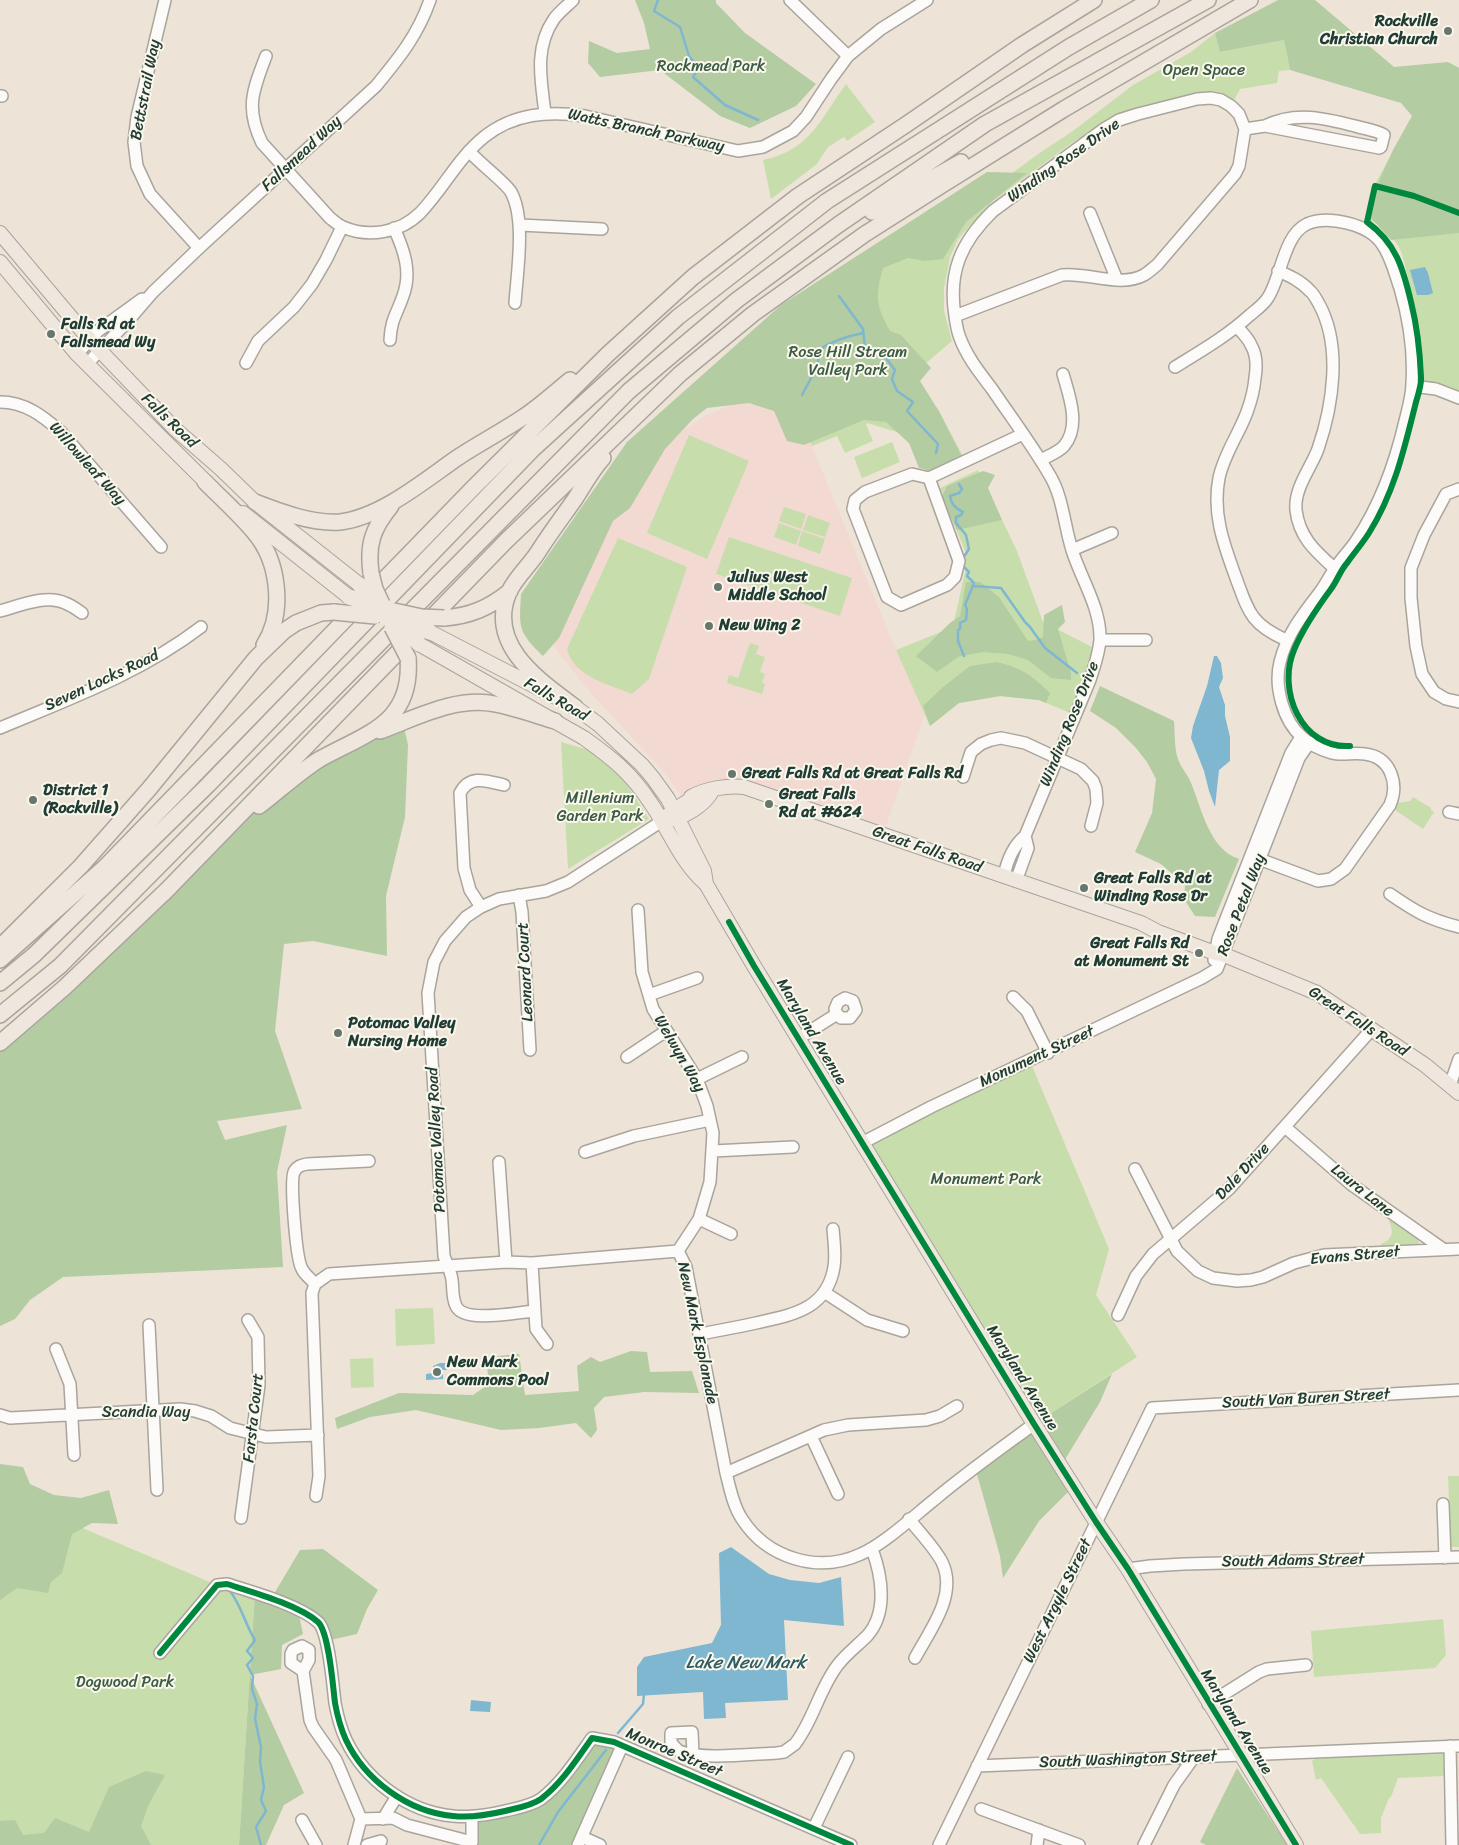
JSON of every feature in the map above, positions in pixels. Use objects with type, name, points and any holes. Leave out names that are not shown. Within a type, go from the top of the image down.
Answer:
[{"type":"highway","points":[[0,960],[105,867],[453,509],[608,354],[693,277],[798,196],[1054,24],[1094,0]]},
{"type":"highway","points":[[1054,24],[1106,0]]},
{"type":"highway","points":[[0,983],[34,954],[208,785],[533,449],[678,317],[827,202],[1069,47],[1151,0]]},
{"type":"highway","points":[[0,1015],[60,966],[629,391],[737,300],[838,225],[985,124],[1208,0]]},
{"type":"highway","points":[[162,894],[506,541],[680,374],[753,314],[866,234],[1064,109],[1250,0]]},
{"type":"highway","points":[[1234,10],[1254,0]]},
{"type":"highway","points":[[797,255],[945,171],[1064,109]]},
{"type":"highway","points":[[255,502],[294,515],[316,520],[340,522],[379,509],[470,449],[523,418],[579,373],[608,354]]},
{"type":"highway","points":[[0,947],[92,853],[149,789],[256,658],[284,631],[296,623],[321,613],[334,612],[444,618],[462,617],[478,612],[496,602],[510,591],[536,556],[598,464],[680,374]]},
{"type":"highway","points":[[204,482],[255,533],[275,575],[277,596],[274,626],[256,658]]},
{"type":"highway","points":[[367,736],[396,712],[408,686],[408,658],[385,616],[375,589],[369,554],[372,535],[380,519],[397,498]]},
{"type":"highway","points":[[360,585],[385,616],[419,644]]},
{"type":"highway","points":[[510,591],[504,607],[504,625],[508,640],[518,658],[529,672],[575,707]]},
{"type":"highway","points":[[348,597],[385,616],[430,632]]},
{"type":"highway","points":[[0,1043],[65,987],[243,819],[319,760],[367,736],[458,704],[476,702],[494,704],[555,721]]},
{"type":"main road","name":"Falls Road","points":[[0,233],[90,340],[175,429],[221,468],[255,502],[360,585]]},
{"type":"main road","name":"Falls Road","points":[[0,262],[82,359],[204,482],[348,597]]},
{"type":"main road","name":"Falls Road","points":[[430,632],[575,707],[610,734],[642,765],[653,778],[675,815]]},
{"type":"main road","name":"Falls Road","points":[[419,644],[555,721],[607,754],[629,773],[662,821]]},
{"type":"main road","points":[[653,778],[677,794],[691,797]]},
{"type":"main road","name":"Great Falls Road","points":[[675,815],[691,797],[701,792],[724,787],[744,787],[1141,923],[1156,922],[1211,942],[1218,951],[1317,993],[1425,1065],[1455,1089]]},
{"type":"main road","name":"Great Falls Road","points":[[662,821],[708,798],[712,791]]},
{"type":"main road","name":"Maryland Avenue","points":[[675,815],[704,871],[706,884]]},
{"type":"main road","name":"Maryland Avenue","points":[[662,821],[695,874],[706,884],[754,966],[1034,1424],[1128,1570],[1208,1704],[1296,1845]]},
{"type":"street","name":"Bettstrail Way","points":[[166,0],[137,117],[134,142],[137,166],[150,194],[199,248]]},
{"type":"street","name":"Fallsmead Way","points":[[82,359],[100,350],[153,292],[199,248],[376,86],[415,36],[430,0]]},
{"type":"street","points":[[545,113],[540,75],[541,46],[555,18],[573,0]]},
{"type":"street","points":[[790,0],[848,56]]},
{"type":"street","name":"Watts Branch Parkway","points":[[266,56],[253,92],[253,117],[262,143],[330,218],[342,227],[368,233],[385,232],[409,221],[420,213],[469,152],[484,137],[502,125],[522,118],[560,112],[738,150],[763,147],[794,131],[806,117],[830,79],[848,56],[880,29],[927,0]]},
{"type":"street","name":"Winding Rose Drive","points":[[1010,878],[1006,866],[1016,843],[1025,836],[1090,680],[1100,640],[1096,610],[1072,550],[1056,485],[1041,460],[970,358],[959,338],[952,304],[954,273],[965,245],[978,226],[993,211],[1119,120],[1196,99],[1211,98],[1221,100],[1232,106],[1239,114],[1246,129]]},
{"type":"street","points":[[955,316],[1062,275],[1072,274],[1118,280],[1130,279],[1145,274],[1157,265],[1240,166],[1246,129],[1264,126],[1284,118],[1307,116],[1384,135],[1382,147],[1375,148],[1264,126]]},
{"type":"street","points":[[469,152],[510,190],[518,208],[520,225],[515,303]]},
{"type":"street","points":[[1090,213],[1118,280]]},
{"type":"street","points":[[1175,367],[1237,327],[1266,301],[1274,287],[1286,250],[1305,224],[1322,220],[1343,222],[1364,229],[1382,243],[1395,274],[1403,301],[1412,353],[1412,386],[1399,447],[1391,473],[1356,542],[1286,640],[1278,679],[1280,700],[1288,718],[1305,740],[1331,753],[1367,754],[1379,759],[1390,769],[1394,782],[1394,796],[1390,805],[1345,869],[1331,879],[1318,881],[1255,858]]},
{"type":"street","points":[[520,225],[602,229]]},
{"type":"street","points":[[246,363],[258,341],[294,306],[312,284],[342,227]]},
{"type":"street","points":[[390,340],[391,323],[404,294],[408,269],[405,251],[394,228]]},
{"type":"street","points":[[1278,271],[1296,279],[1312,292],[1326,316],[1331,341],[1333,364],[1326,418],[1317,449],[1298,491],[1296,508],[1300,526],[1312,548],[1335,569]]},
{"type":"street","name":"Fallsmead Way","points":[[82,359],[90,340],[98,331],[153,292]]},
{"type":"street","points":[[1237,327],[1252,345],[1256,356],[1254,390],[1247,412],[1226,455],[1219,477],[1218,523],[1222,540],[1253,619],[1267,632],[1286,640]]},
{"type":"street","points":[[1041,460],[1064,446],[1070,435],[1072,423],[1071,399],[1063,374]]},
{"type":"street","points":[[1412,386],[1436,390],[1459,398]]},
{"type":"street","name":"Willowleaf Way","points":[[0,402],[10,402],[29,408],[44,417],[61,432],[161,547]]},
{"type":"street","points":[[928,478],[959,561],[955,577],[947,585],[901,605],[887,597],[852,509],[855,500],[865,492],[912,474],[928,478],[1023,434]]},
{"type":"street","points":[[1459,489],[1446,494],[1424,535],[1412,568],[1411,598],[1416,646],[1422,674],[1434,692],[1459,702]]},
{"type":"street","points":[[1072,550],[1112,533]]},
{"type":"street","points":[[0,611],[27,603],[49,600],[63,602],[82,612]]},
{"type":"street","name":"Seven Locks Road","points":[[0,728],[126,674],[183,641],[200,627]]},
{"type":"street","points":[[1100,640],[1146,640]]},
{"type":"street","points":[[963,777],[971,752],[981,744],[1001,738],[1024,743],[1081,769],[1093,781],[1096,789],[1097,803],[1091,826]]},
{"type":"street","name":"Rose Petal Way","points":[[1212,971],[1217,969],[1218,951],[1255,858],[1291,754],[1305,740]]},
{"type":"street","points":[[481,907],[470,890],[464,868],[460,793],[469,782],[481,780],[504,785]]},
{"type":"street","name":"Potomac Valley Road","points":[[534,1311],[478,1316],[465,1314],[457,1308],[452,1294],[451,1275],[444,1256],[428,993],[434,962],[445,941],[466,917],[481,907],[499,899],[546,891],[568,882],[662,821]]},
{"type":"street","points":[[1390,894],[1422,915],[1435,921],[1459,927]]},
{"type":"street","name":"Leonard Court","points":[[519,895],[522,912],[530,1050]]},
{"type":"street","name":"Welwyn Way","points":[[638,910],[642,972],[653,1009],[697,1079],[707,1106],[712,1133],[713,1151],[710,1182],[699,1219],[678,1251]]},
{"type":"street","name":"Monument Street","points":[[862,1143],[931,1107],[1048,1053],[1202,978],[1212,971]]},
{"type":"street","points":[[649,995],[697,978]]},
{"type":"street","points":[[1013,997],[1027,1011],[1048,1053]]},
{"type":"street","points":[[799,1038],[837,1014]]},
{"type":"street","name":"Dale Drive","points":[[1118,1315],[1143,1266],[1153,1254],[1229,1189],[1372,1029]]},
{"type":"street","points":[[627,1056],[666,1031]]},
{"type":"street","points":[[697,1079],[742,1057]]},
{"type":"street","points":[[1455,1089],[1459,1059]]},
{"type":"street","points":[[585,1152],[634,1136],[710,1120]]},
{"type":"street","name":"Laura Lane","points":[[1285,1127],[1352,1185],[1443,1250]]},
{"type":"street","points":[[713,1151],[793,1147]]},
{"type":"street","points":[[316,1496],[319,1476],[312,1293],[315,1284],[302,1270],[297,1256],[292,1184],[295,1171],[300,1166],[369,1161]]},
{"type":"street","points":[[499,1162],[506,1262]]},
{"type":"street","name":"Evans Street","points":[[1134,1168],[1177,1251],[1186,1262],[1198,1271],[1213,1278],[1237,1281],[1263,1277],[1294,1263],[1324,1255],[1459,1249]]},
{"type":"street","points":[[699,1219],[731,1234]]},
{"type":"street","points":[[699,1334],[793,1315],[811,1306],[819,1299],[830,1281],[834,1266],[833,1229]]},
{"type":"street","name":"New Mark Esplanade","points":[[315,1284],[329,1274],[338,1272],[506,1262],[532,1263],[678,1251],[686,1267],[726,1473],[740,1518],[754,1536],[770,1549],[782,1555],[811,1563],[837,1563],[861,1555],[1034,1424]]},
{"type":"street","points":[[532,1263],[536,1329],[547,1344]]},
{"type":"street","points":[[824,1292],[867,1320],[903,1331]]},
{"type":"street","name":"Farsta Court","points":[[241,1518],[260,1386],[258,1337],[248,1320]]},
{"type":"street","points":[[149,1325],[157,1490]]},
{"type":"street","points":[[56,1349],[70,1384],[74,1455]]},
{"type":"street","name":"South Van Buren Street","points":[[1152,1408],[1459,1390]]},
{"type":"street","points":[[726,1473],[824,1430],[848,1425],[926,1420],[940,1416],[957,1406]]},
{"type":"street","name":"West Argyle Street","points":[[939,1845],[1152,1408]]},
{"type":"street","name":"Scandia Way","points":[[0,1415],[10,1418],[180,1409],[210,1416],[230,1428],[253,1434],[279,1438],[318,1435]]},
{"type":"street","points":[[811,1436],[838,1494]]},
{"type":"street","points":[[1443,1504],[1445,1558]]},
{"type":"street","points":[[910,1519],[935,1552],[942,1564],[947,1579],[946,1596],[942,1609],[915,1658]]},
{"type":"street","points":[[693,1754],[723,1756],[777,1753],[784,1752],[795,1744],[837,1666],[867,1635],[879,1615],[880,1575],[872,1548]]},
{"type":"street","name":"South Adams Street","points":[[1128,1570],[1150,1566],[1184,1564],[1459,1558]]},
{"type":"street","name":"Monroe Street","points":[[160,1654],[217,1585],[227,1584],[298,1610],[319,1623],[326,1641],[336,1705],[346,1739],[356,1757],[369,1773],[388,1790],[401,1799],[432,1812],[452,1816],[480,1816],[524,1807],[540,1799],[562,1778],[592,1738],[614,1742],[851,1845]]},
{"type":"street","points":[[1208,1704],[1267,1669],[1306,1665]]},
{"type":"street","points":[[303,1671],[310,1720],[336,1760],[361,1820],[354,1845]]},
{"type":"street","points":[[600,1845],[580,1841],[622,1746]]},
{"type":"street","points":[[1452,1845],[1455,1746]]},
{"type":"street","name":"South Washington Street","points":[[977,1766],[1455,1746]]},
{"type":"street","points":[[814,1828],[848,1757]]},
{"type":"street","points":[[1144,1845],[1174,1785],[1194,1757]]},
{"type":"street","points":[[388,1819],[401,1799]]},
{"type":"street","points":[[981,1809],[1079,1845]]},
{"type":"street","points":[[361,1820],[388,1819],[472,1842],[472,1816]]},
{"type":"street","points":[[302,1820],[316,1845]]},
{"type":"street","points":[[1037,1845],[1039,1830]]},
{"type":"street","points":[[367,1845],[381,1841]]},
{"type":"shaded area","name":"Julius West Middle School","points":[[750,396],[796,408],[896,650],[925,714],[883,834],[733,786],[688,805],[663,771],[590,692],[545,636],[586,538],[666,442],[705,416]]},
{"type":"shaded area","points":[[1450,1746],[1459,1746],[1459,1801],[1451,1801]]},
{"type":"green space","name":"Rockmead Park","points":[[635,0],[716,0],[716,3],[745,33],[816,84],[796,106],[750,128],[720,116],[660,70],[600,77],[588,63],[589,41],[617,53],[650,49],[644,23]]},
{"type":"green space","points":[[1278,0],[1315,0],[1394,67],[1448,62],[1459,68],[1459,233],[1391,240],[1371,218],[1379,181],[1393,150],[1412,116],[1401,103],[1290,70],[1284,40],[1220,52],[1215,33]]},
{"type":"green space","name":"Rose Hill Stream Valley Park","points":[[1215,33],[1221,52],[1284,40],[1290,70],[1279,71],[1277,83],[1240,89],[1233,102],[1192,95],[1138,108],[1113,119],[1073,142],[992,202],[958,239],[950,257],[944,288],[944,311],[952,341],[911,376],[937,408],[964,458],[928,475],[913,437],[867,423],[873,441],[845,453],[837,436],[812,446],[786,385],[759,344],[931,231],[949,257],[934,230],[1073,131],[1133,85],[1191,52]]},
{"type":"green space","points":[[846,84],[875,122],[847,141],[844,137],[828,147],[817,164],[771,199],[763,160],[793,149],[804,141],[821,121]]},
{"type":"green space","points":[[1412,116],[1459,154],[1459,399],[1420,389],[1417,321],[1404,259],[1399,247],[1390,234],[1368,219],[1374,186]]},
{"type":"green space","points":[[987,172],[1027,173],[966,222],[943,259],[924,261],[908,258],[883,268],[878,294],[882,314],[890,331],[901,335],[931,368],[920,381],[940,413],[962,457],[931,471],[919,468],[909,443],[886,422],[864,420],[804,445],[787,441],[774,411],[749,403],[707,408],[693,419],[665,449],[630,508],[613,521],[559,638],[543,656],[529,641],[522,629],[520,622],[521,594],[627,442],[781,305]]},
{"type":"green space","points":[[689,435],[749,461],[707,559],[647,533]]},
{"type":"green space","points":[[892,442],[900,462],[862,478],[854,457]]},
{"type":"green space","points":[[978,470],[1017,551],[1043,622],[1098,650],[1075,715],[1039,700],[1000,696],[959,703],[930,726],[896,650],[953,627],[966,567],[965,551],[940,488]]},
{"type":"green space","points":[[983,471],[995,475],[988,488],[1002,520],[957,530],[941,498],[947,486]]},
{"type":"green space","points":[[784,507],[806,514],[801,529],[779,521]]},
{"type":"green space","points":[[808,515],[830,523],[825,537],[803,530]]},
{"type":"green space","points":[[779,523],[801,531],[796,545],[774,537]]},
{"type":"green space","points":[[802,531],[825,539],[820,554],[798,546]]},
{"type":"green space","points":[[729,537],[852,578],[840,616],[716,574]]},
{"type":"green space","points":[[618,538],[687,567],[649,679],[632,694],[603,683],[584,673],[571,659],[567,649]]},
{"type":"green space","points":[[966,582],[980,582],[999,597],[1028,641],[1043,637],[1044,615],[1062,605],[1065,622],[1058,629],[1071,673],[1071,680],[1051,678],[1028,660],[1008,654],[982,652],[958,657],[937,672],[916,656],[950,623],[960,616]]},
{"type":"green space","points":[[750,643],[759,646],[756,654],[765,657],[760,672],[765,674],[762,683],[765,684],[762,694],[727,683],[729,675],[738,678]]},
{"type":"green space","points":[[997,662],[1014,667],[1037,681],[1050,693],[1046,703],[1039,700],[1000,696],[959,703],[930,726],[923,706],[943,687],[970,666]]},
{"type":"green space","points":[[1100,686],[1174,721],[1175,745],[1178,759],[1190,780],[1208,827],[1220,847],[1239,859],[1215,917],[1195,916],[1184,899],[1185,885],[1161,864],[1135,852],[1152,813],[1156,779],[1147,762],[1136,748],[1116,728],[1090,711]]},
{"type":"green space","points":[[403,723],[408,745],[405,817],[386,896],[387,956],[313,941],[284,944],[275,1031],[302,1109],[217,1121],[225,1140],[287,1125],[277,1172],[283,1267],[63,1277],[30,1300],[15,1319],[0,1326],[0,1043],[235,825],[319,760]]},
{"type":"green space","name":"Millenium Garden Park","points":[[561,742],[609,756],[649,819],[568,869]]},
{"type":"green space","points":[[1413,797],[1431,808],[1434,812],[1423,829],[1395,810],[1397,803],[1410,801]]},
{"type":"green space","name":"Monument Park","points":[[1030,1061],[1109,1249],[1096,1295],[1137,1357],[1034,1424],[862,1143]]},
{"type":"green space","points":[[1391,1219],[1419,1239],[1418,1246],[1381,1248],[1381,1244],[1391,1236],[1392,1229],[1389,1222]]},
{"type":"green space","points":[[433,1308],[435,1344],[396,1346],[395,1309]]},
{"type":"green space","points":[[631,1351],[647,1352],[650,1372],[692,1371],[699,1393],[644,1392],[604,1397],[594,1408],[597,1430],[591,1438],[576,1423],[539,1428],[501,1430],[416,1410],[370,1417],[337,1429],[335,1418],[399,1393],[473,1395],[489,1384],[486,1357],[519,1354],[525,1395],[579,1391],[577,1366],[591,1357],[600,1362]]},
{"type":"green space","points":[[373,1358],[374,1387],[351,1388],[350,1359]]},
{"type":"green space","points":[[1112,1374],[1100,1402],[1061,1466],[1074,1486],[1039,1521],[1003,1578],[1000,1556],[975,1467],[1034,1424]]},
{"type":"green space","points":[[0,1464],[23,1467],[30,1484],[54,1495],[81,1498],[109,1490],[118,1524],[92,1523],[72,1534],[62,1573],[51,1582],[48,1593],[17,1588],[0,1600]]},
{"type":"green space","points":[[1448,1476],[1459,1476],[1459,1547],[1451,1547]]},
{"type":"green space","name":"Dogwood Park","points":[[0,1493],[217,1585],[255,1593],[239,1845],[0,1845]]},
{"type":"green space","points":[[323,1549],[378,1590],[367,1609],[357,1634],[326,1641],[319,1623],[298,1610],[303,1634],[282,1645],[281,1669],[250,1675],[304,1793],[284,1805],[266,1845],[239,1845],[255,1593],[271,1599],[300,1550]]},
{"type":"green space","points":[[1443,1619],[1446,1655],[1435,1668],[1314,1677],[1311,1631]]},
{"type":"green space","points":[[592,1738],[622,1746],[578,1845],[474,1845],[472,1816],[540,1799]]},
{"type":"green space","points":[[1443,1754],[1444,1776],[1398,1778],[1381,1818],[1381,1833],[1360,1834],[1321,1778],[1316,1780],[1312,1761],[1316,1758]]},
{"type":"green space","points":[[1237,1768],[1287,1845],[1206,1845],[1200,1842]]},
{"type":"green space","points":[[146,1771],[165,1775],[148,1806],[141,1826],[151,1845],[0,1845],[0,1821],[15,1820],[23,1835],[44,1833],[55,1818],[89,1832],[109,1787]]},
{"type":"water","points":[[1425,267],[1433,293],[1417,295],[1410,270]]},
{"type":"water","points":[[1214,656],[1217,656],[1221,663],[1223,678],[1219,687],[1225,705],[1225,716],[1230,737],[1230,761],[1219,770],[1215,807],[1191,738]]},
{"type":"water","name":"New Mark Commons Pool","points":[[447,1363],[447,1370],[441,1370],[443,1379],[426,1380],[426,1374],[433,1373],[433,1366]]},
{"type":"water","name":"Lake New Mark","points":[[731,1547],[769,1574],[790,1580],[819,1583],[841,1577],[844,1626],[784,1620],[788,1700],[725,1703],[726,1718],[704,1719],[703,1692],[637,1696],[637,1667],[644,1657],[712,1643],[721,1625],[719,1553]]},
{"type":"water","points":[[471,1700],[491,1702],[490,1712],[470,1711]]},
{"type":"waterway","points":[[658,0],[654,11],[680,27],[689,56],[699,68],[693,77],[725,105],[758,120]]},
{"type":"waterway","points":[[839,296],[863,329],[865,348],[868,353],[886,358],[895,370],[892,379],[897,391],[913,402],[907,411],[938,444],[936,453]]},
{"type":"waterway","points":[[802,395],[817,367],[820,349],[841,339],[863,333]]},
{"type":"waterway","points":[[959,484],[962,489],[959,493],[950,496],[954,506],[963,512],[956,517],[956,523],[966,535],[969,549],[963,558]]},
{"type":"waterway","points":[[964,564],[964,567],[969,572],[967,576],[974,583],[965,605],[967,609],[966,620],[960,623],[960,629],[958,630],[958,641],[964,656]]},
{"type":"waterway","points":[[973,586],[1001,588],[1045,648],[1077,673]]},
{"type":"waterway","points":[[230,1591],[238,1603],[255,1640],[247,1651],[253,1658],[247,1665],[253,1676],[252,1689],[257,1704],[255,1719],[261,1747],[260,1762],[264,1787],[261,1800],[266,1811],[256,1827],[261,1845]]},
{"type":"waterway","points":[[618,1733],[643,1704],[644,1694]]},
{"type":"waterway","points":[[539,1845],[558,1812],[606,1750]]},
{"type":"cycle path","points":[[1350,746],[1333,744],[1318,738],[1306,727],[1297,714],[1291,699],[1289,682],[1294,650],[1302,634],[1342,569],[1369,533],[1392,487],[1421,384],[1417,330],[1405,278],[1392,248],[1377,230],[1367,222],[1375,186],[1414,196],[1459,213]]},
{"type":"cycle path","points":[[729,922],[1034,1424],[1128,1569],[1296,1845]]},
{"type":"cycle path","points":[[160,1653],[217,1585],[227,1584],[262,1595],[299,1610],[318,1622],[322,1628],[328,1648],[336,1707],[341,1726],[354,1755],[376,1781],[404,1801],[420,1808],[436,1813],[466,1817],[492,1814],[533,1803],[541,1799],[556,1786],[592,1738],[614,1742],[851,1845]]},
{"type":"place","name":"Rockville Christian Church","points":[[1448,31]]},
{"type":"place","name":"Falls Rd at Fallsmead Wy","points":[[51,334]]},
{"type":"place","name":"Julius West Middle School","points":[[718,587]]},
{"type":"place","name":"New Wing 2","points":[[709,626]]},
{"type":"place","name":"Great Falls Rd at Great Falls Rd","points":[[732,774]]},
{"type":"place","name":"District 1 (Rockville)","points":[[33,800]]},
{"type":"place","name":"Great Falls Rd at #624","points":[[769,804]]},
{"type":"place","name":"Great Falls Rd at Winding Rose Dr","points":[[1084,888]]},
{"type":"place","name":"Great Falls Rd at Monument St","points":[[1199,953]]},
{"type":"place","name":"Potomac Valley Nursing Home","points":[[338,1033]]},
{"type":"place","name":"New Mark Commons Pool","points":[[437,1372]]},
{"type":"park label","name":"Open Space","points":[[1204,71]]}]
